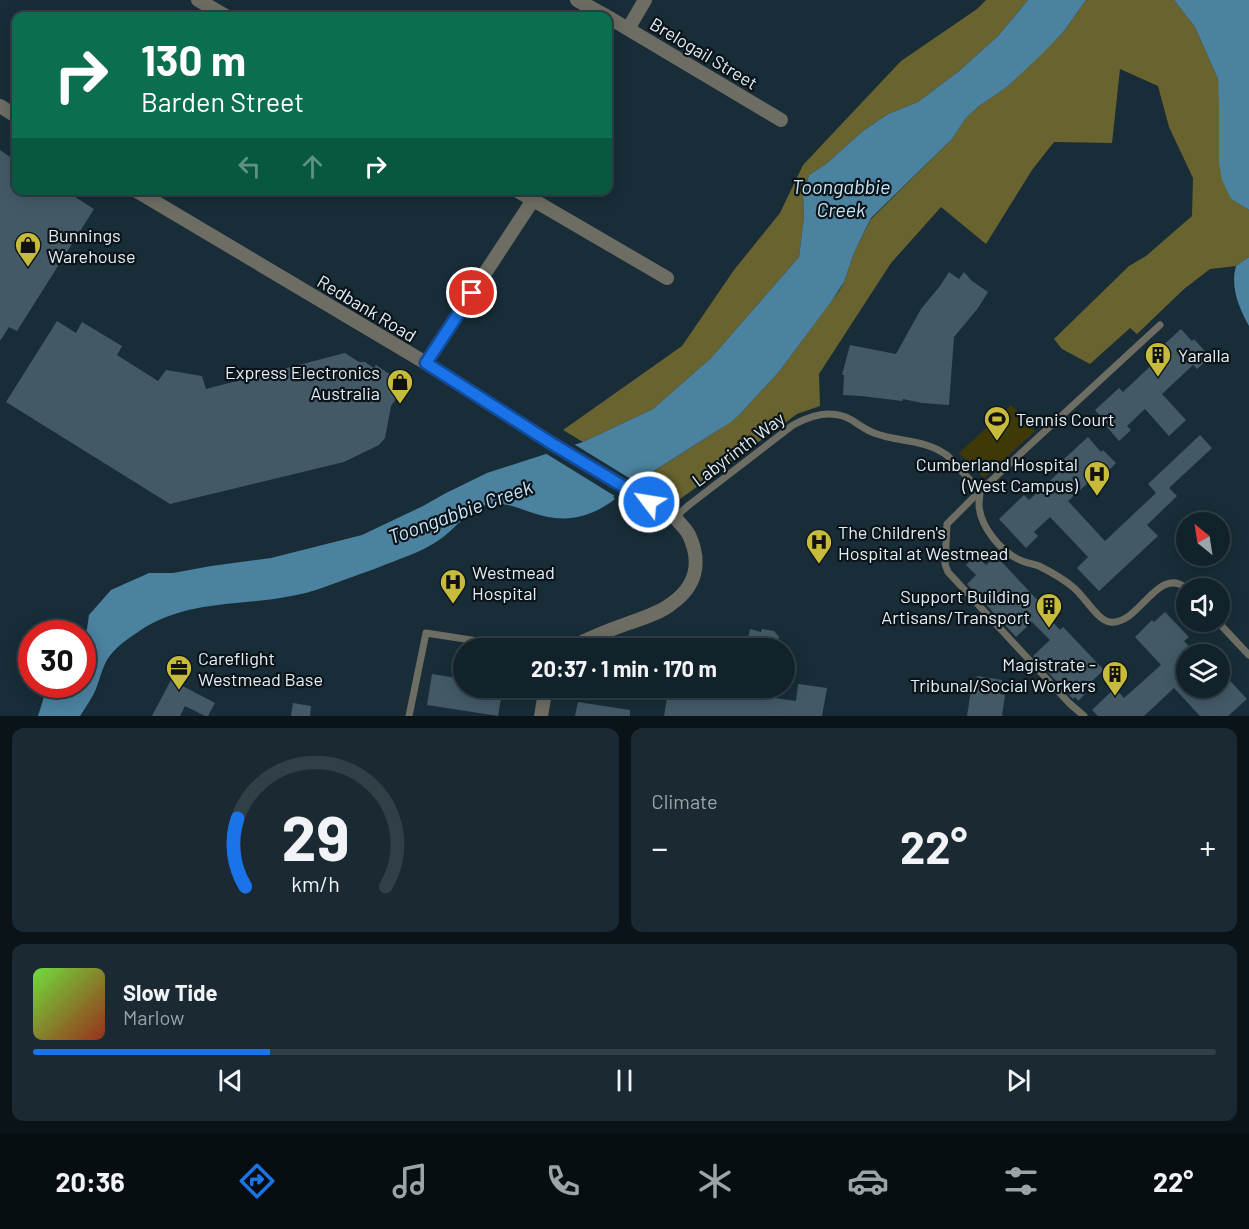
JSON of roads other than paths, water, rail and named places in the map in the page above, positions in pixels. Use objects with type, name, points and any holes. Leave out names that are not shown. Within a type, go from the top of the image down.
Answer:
[{"type":"street","points":[[198,0],[218,12]]},
{"type":"street","name":"Brelogail Street","points":[[577,0],[598,12]]},
{"type":"street","points":[[628,29],[645,0]]},
{"type":"street","name":"Brelogail Street","points":[[612,20],[781,120]]},
{"type":"street","name":"Redbank Road","points":[[143,195],[426,363],[551,443],[675,517],[689,534],[695,556],[695,571],[688,588],[671,605],[590,638]]},
{"type":"street","points":[[524,195],[667,278]]},
{"type":"street","points":[[426,363],[533,200]]},
{"type":"street","points":[[541,716],[544,698]]},
{"type":"lane","points":[[1084,716],[1069,703],[948,572],[945,564],[947,524],[1160,325]]},
{"type":"lane","name":"Labyrinth Way","points":[[675,517],[793,425],[803,419],[829,414],[849,418],[873,433],[912,440],[945,454],[980,491]]},
{"type":"lane","points":[[980,491],[979,506],[983,520],[990,535],[1003,550],[1020,560],[1038,566],[1075,588],[1100,617],[1109,622],[1121,621],[1162,585],[1176,583]]},
{"type":"lane","points":[[1227,632],[1249,655]]},
{"type":"lane","points":[[409,716],[426,633],[458,638]]},
{"type":"water","name":"Toongabbie Creek","points":[[1028,0],[1086,0],[1064,31],[1043,53],[1007,87],[966,118],[952,139],[871,218],[854,253],[844,282],[831,302],[778,373],[731,422],[613,497],[615,499],[605,506],[585,515],[575,518],[553,518],[508,505],[486,505],[467,515],[445,536],[425,549],[322,588],[299,595],[193,609],[156,621],[119,646],[110,656],[96,687],[96,620],[88,620],[89,615],[111,590],[149,573],[173,573],[271,558],[362,535],[487,473],[583,442],[653,409],[711,358],[799,257],[804,216],[803,195],[809,175],[826,164],[863,131],[888,114],[918,102],[959,71],[998,36]]},
{"type":"water","points":[[1174,0],[1249,0],[1249,210],[1231,199],[1222,180],[1219,162],[1218,79],[1195,27]]},
{"type":"water","points":[[1249,257],[1249,326],[1239,305],[1234,274],[1236,266]]},
{"type":"water","name":"Toongabbie Creek","points":[[44,698],[90,698],[80,716],[38,716]]},
{"type":"place","name":"Bunnings Warehouse","points":[[28,268]]},
{"type":"place","name":"Yaralla","points":[[1158,378]]},
{"type":"place","name":"Express Electronics Australia","points":[[400,405]]},
{"type":"place","name":"Tennis Court","points":[[997,442]]},
{"type":"place","name":"Cumberland Hospital (West Campus)","points":[[1097,497]]},
{"type":"place","name":"The Children's Hospital at Westmead","points":[[819,565]]},
{"type":"place","name":"Westmead Hospital","points":[[453,605]]},
{"type":"place","name":"Support Building Artisans/Transport","points":[[1049,629]]},
{"type":"place","name":"Careflight Westmead Base","points":[[179,691]]},
{"type":"place","name":"Magistrate - Tribunal/Social Workers","points":[[1115,697]]}]
